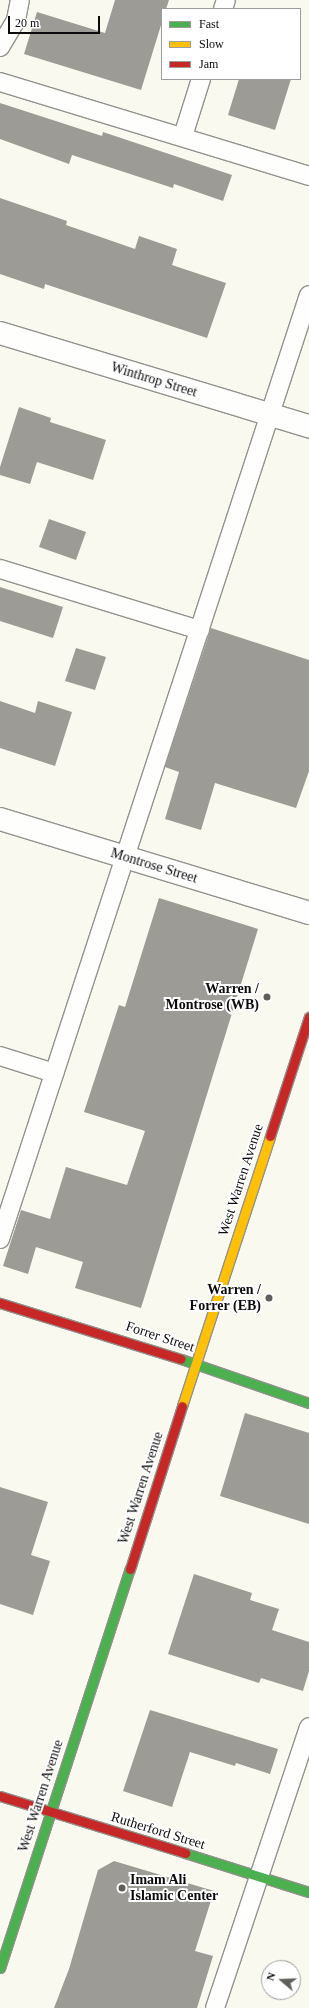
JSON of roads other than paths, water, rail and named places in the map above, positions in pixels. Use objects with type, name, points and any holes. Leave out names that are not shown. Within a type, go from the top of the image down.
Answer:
[{"type":"main road","name":"West Warren Avenue","points":[[0,1968],[309,1017]]},
{"type":"main road","name":"Forrer Street","points":[[0,1303],[196,1363],[251,1385],[309,1403]]},
{"type":"main road","name":"Rutherford Street","points":[[0,1796],[309,1892]]},
{"type":"street","name":"Winthrop Street","points":[[0,333],[309,426]]},
{"type":"street","name":"Montrose Street","points":[[0,819],[309,913]]},
{"type":"lane","points":[[0,47],[16,20],[20,0]]},
{"type":"lane","points":[[183,136],[201,80]]},
{"type":"lane","points":[[0,82],[183,136],[309,176]]},
{"type":"lane","points":[[0,1239],[309,295]]},
{"type":"lane","points":[[0,569],[200,630]]},
{"type":"lane","points":[[0,1056],[54,1073]]},
{"type":"lane","points":[[215,2008],[309,1727]]},
{"type":"place","name":"Warren / Montrose (WB)","points":[[267,997]]},
{"type":"place","name":"Warren / Forrer (EB)","points":[[269,1298]]},
{"type":"place","name":"Imam Ali Islamic Center","points":[[122,1888]]}]
